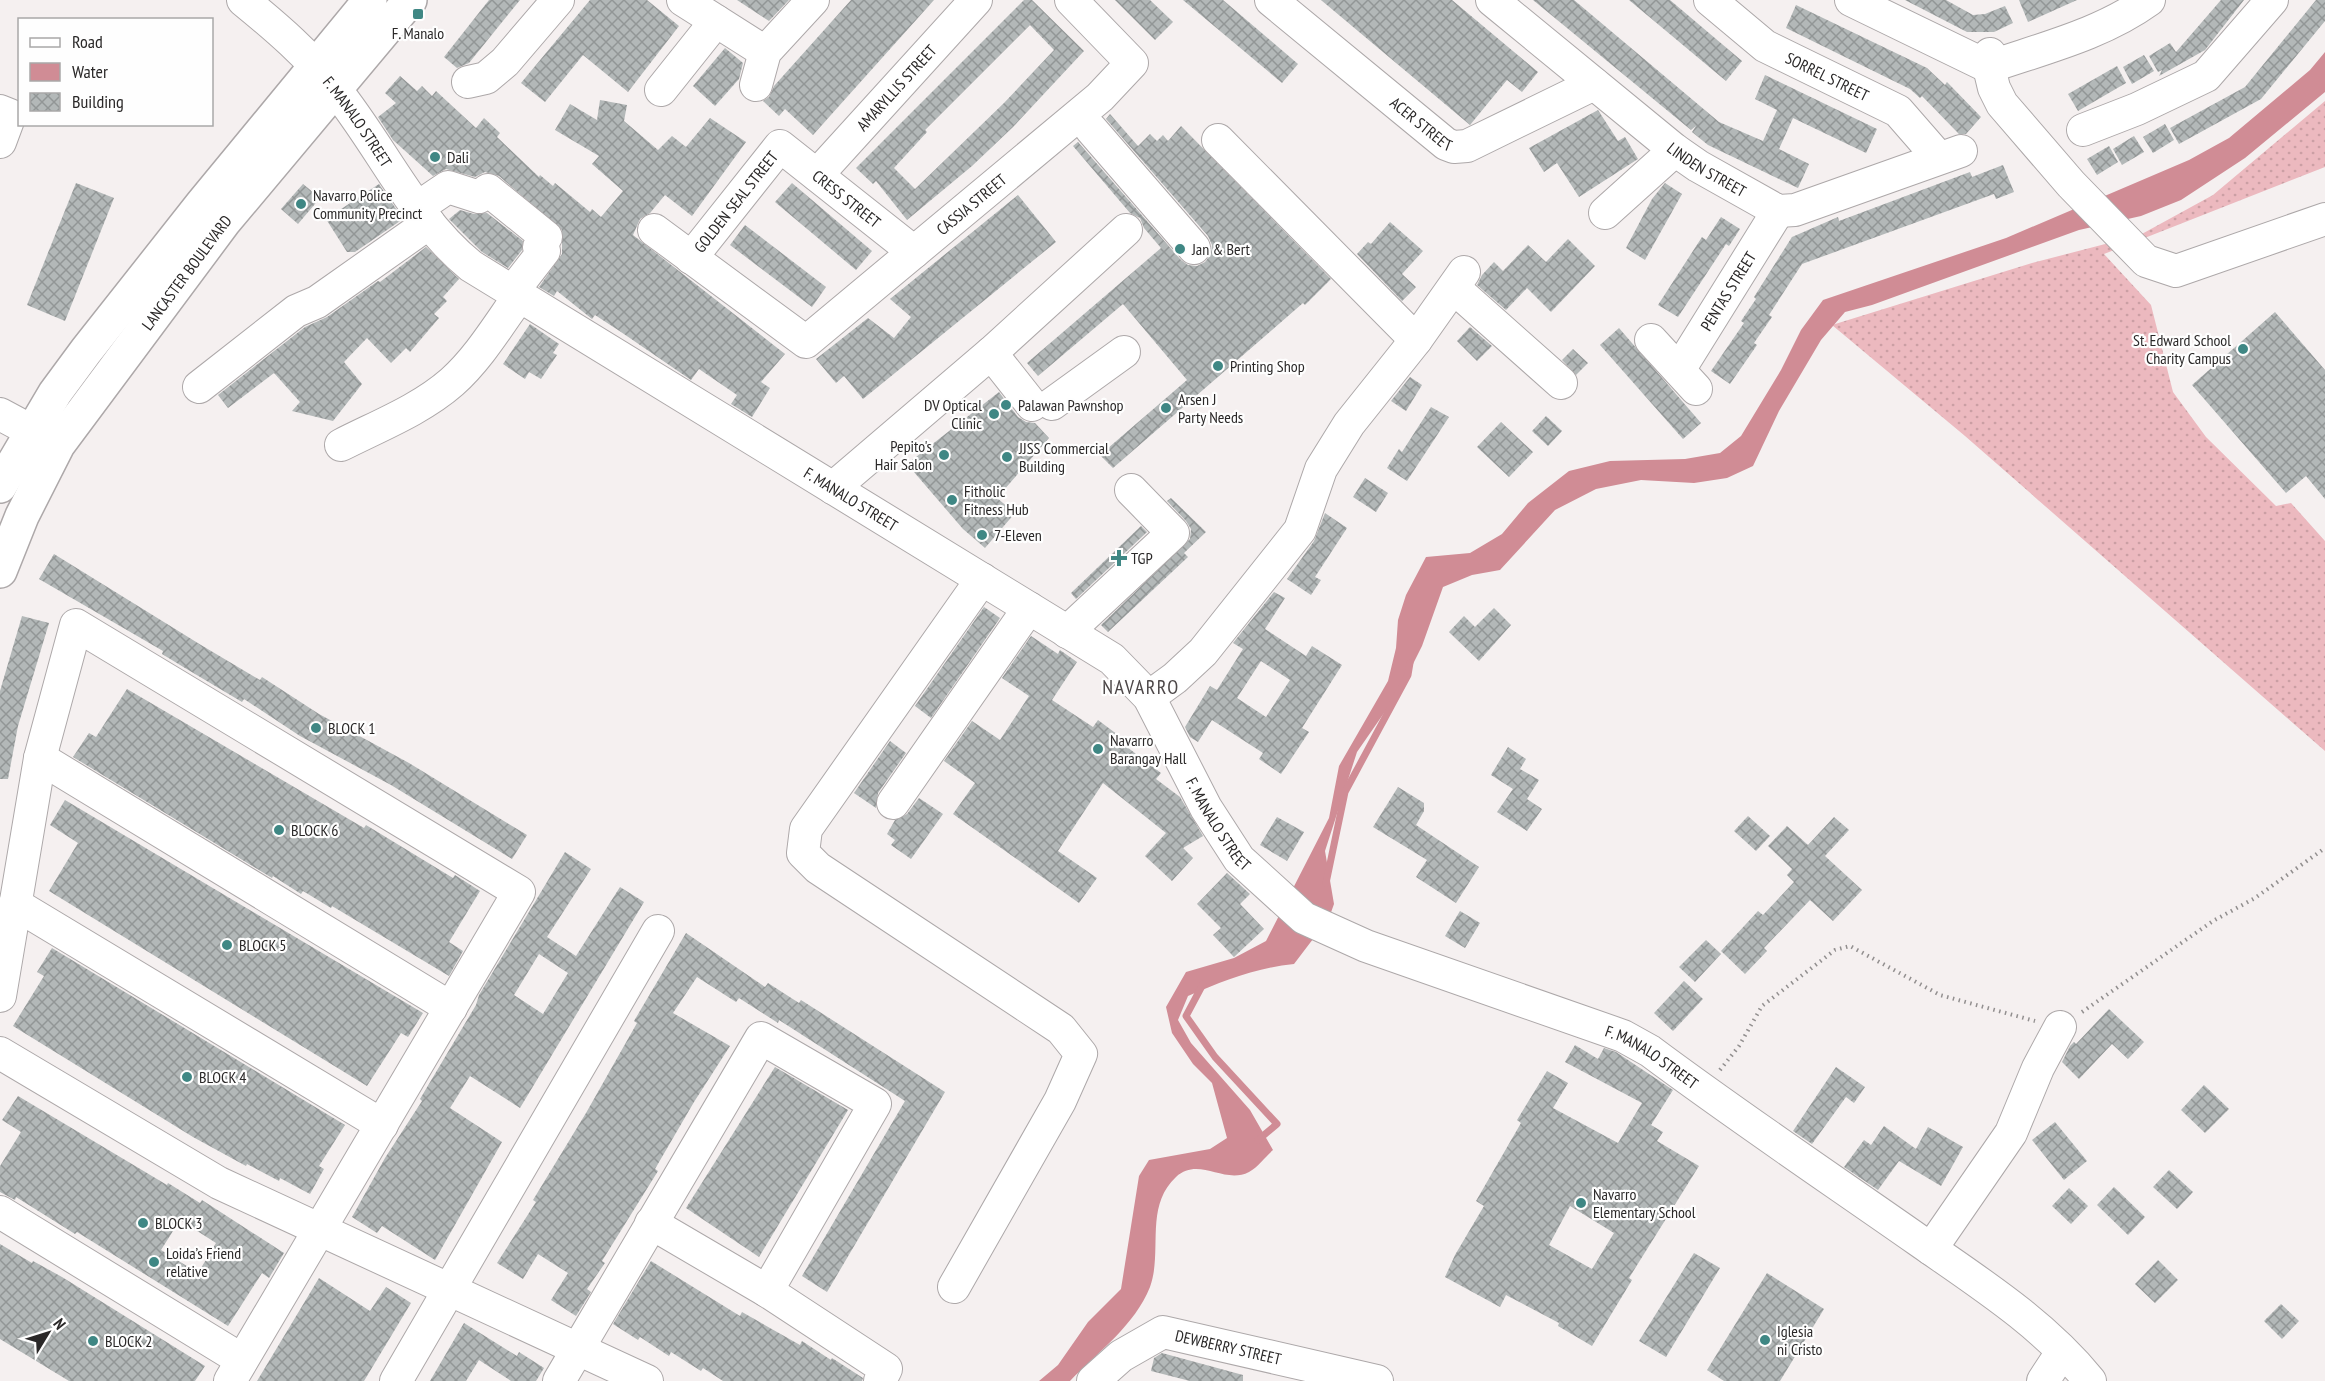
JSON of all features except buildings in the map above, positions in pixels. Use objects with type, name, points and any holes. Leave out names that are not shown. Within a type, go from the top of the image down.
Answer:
[{"type":"main road","name":"LANCASTER BOULEVARD","points":[[0,486],[45,438],[224,222],[326,77],[370,0]]},
{"type":"main road","name":"LANCASTER BOULEVARD","points":[[326,77],[410,0]]},
{"type":"main road","name":"LANCASTER BOULEVARD","points":[[0,571],[22,516],[45,438]]},
{"type":"street","name":"F. MANALO STREET","points":[[243,0],[326,77],[423,215],[451,249],[471,266],[1112,659],[1149,697],[1206,808],[1239,859],[1304,918],[1366,946],[1623,1036],[1650,1051],[1997,1294],[2062,1352],[2090,1381]]},
{"type":"street","points":[[468,82],[486,78],[505,62],[558,0]]},
{"type":"street","points":[[683,0],[765,52]]},
{"type":"street","points":[[756,85],[765,52],[813,0]]},
{"type":"street","name":"AMARYLLIS STREET","points":[[818,175],[975,0]]},
{"type":"street","name":"CASSIA STREET","points":[[691,258],[806,342],[1100,97],[1132,63],[1071,0]]},
{"type":"street","name":"ACER STREET","points":[[1270,0],[1446,144],[1454,147],[1467,146],[1594,84]]},
{"type":"street","name":"LINDEN STREET","points":[[1492,0],[1675,150],[1698,166],[1778,211]]},
{"type":"street","name":"SORREL STREET","points":[[1710,0],[1765,46],[1898,111],[1950,154],[1795,210],[1778,211]]},
{"type":"street","points":[[1851,0],[1990,60],[2090,32],[2123,18],[2149,0]]},
{"type":"street","points":[[2083,130],[2137,109],[2206,76],[2272,0]]},
{"type":"street","points":[[661,90],[716,21]]},
{"type":"street","points":[[1990,60],[2002,104],[2071,184],[2146,261],[2176,271],[2325,219]]},
{"type":"street","points":[[0,111],[10,115],[0,142]]},
{"type":"street","points":[[1091,129],[1194,248]]},
{"type":"street","points":[[1218,140],[1416,340]]},
{"type":"street","name":"CRESS STREET","points":[[780,146],[914,252]]},
{"type":"street","name":"GOLDEN SEAL STREET","points":[[691,258],[780,146]]},
{"type":"street","points":[[1605,213],[1675,150]]},
{"type":"street","points":[[199,387],[296,311],[317,302],[423,215],[448,186],[479,197],[488,190],[546,237],[540,247],[544,251],[472,361],[452,382],[420,405],[341,445]]},
{"type":"street","name":"PENTAS STREET","points":[[1651,340],[1687,380],[1778,211]]},
{"type":"street","points":[[654,230],[691,258]]},
{"type":"street","points":[[833,488],[991,353],[1126,230]]},
{"type":"street","points":[[1149,697],[1175,678],[1203,652],[1300,530],[1321,469],[1349,424],[1416,340],[1459,280],[1561,383]]},
{"type":"street","points":[[991,353],[1042,404],[1124,352]]},
{"type":"street","points":[[0,414],[45,438]]},
{"type":"street","points":[[1067,632],[1173,533],[1131,490]]},
{"type":"street","points":[[954,1287],[1060,1101],[1081,1054],[1061,1029],[818,868],[803,853],[806,829],[982,579]]},
{"type":"street","points":[[893,803],[1029,608]]},
{"type":"street","points":[[0,996],[40,758],[76,625],[519,892],[236,1371],[0,1212]]},
{"type":"street","points":[[40,758],[450,1008]]},
{"type":"street","points":[[15,904],[382,1125]]},
{"type":"street","points":[[396,1381],[658,931]]},
{"type":"street","points":[[1931,1249],[2011,1133],[2038,1068],[2060,1027]]},
{"type":"street","points":[[559,1381],[761,1038],[875,1104],[767,1291]]},
{"type":"street","points":[[0,1053],[219,1183],[647,1381]]},
{"type":"street","points":[[651,1223],[767,1291],[886,1369],[880,1381]]},
{"type":"street","name":"DEWBERRY STREET","points":[[1093,1381],[1121,1356],[1163,1332],[1365,1380]]},
{"type":"street","points":[[2043,1381],[2062,1352]]},
{"type":"path","points":[[1704,1091],[1739,1046],[1762,1006],[1835,950],[1850,946],[1940,995],[2060,1027],[2325,848]]},
{"type":"shaded area","points":[[2325,101],[2325,167],[2104,254],[2151,305],[2173,392],[2206,437],[2276,506],[2291,503],[2325,541],[2325,751],[1965,436],[1832,325],[2032,263],[2140,235],[2213,195]]},
{"type":"water","points":[[2325,52],[2325,92],[2245,158],[2181,200],[2141,216],[2079,230],[1872,305],[1845,312],[1821,340],[1779,411],[1753,466],[1727,478],[1694,483],[1641,480],[1596,489],[1555,510],[1500,570],[1472,575],[1443,587],[1422,646],[1400,690],[1357,752],[1325,851],[1334,904],[1329,918],[1294,964],[1253,972],[1188,996],[1178,1020],[1191,1043],[1250,1110],[1273,1150],[1252,1170],[1240,1175],[1194,1169],[1185,1171],[1176,1177],[1166,1189],[1160,1202],[1157,1215],[1154,1273],[1150,1287],[1135,1314],[1070,1381],[1039,1381],[1058,1365],[1088,1322],[1121,1289],[1139,1176],[1149,1160],[1210,1149],[1227,1138],[1212,1083],[1193,1064],[1172,1033],[1166,1007],[1186,972],[1234,958],[1266,941],[1329,818],[1339,766],[1388,681],[1396,648],[1398,620],[1406,595],[1426,557],[1470,553],[1502,534],[1528,503],[1569,471],[1610,461],[1685,459],[1720,453],[1741,436],[1781,370],[1801,330],[1823,300],[2006,238],[2189,160],[2229,138],[2310,70]]},
{"type":"waterway","points":[[1326,883],[1345,792],[1408,675],[1410,663]]},
{"type":"waterway","points":[[1203,984],[1186,1016],[1215,1057],[1277,1124],[1258,1140]]},
{"type":"place","name":"F. Manalo","points":[[418,14]]},
{"type":"place","name":"Dali","points":[[435,157]]},
{"type":"place","name":"Navarro Police Community Precinct","points":[[301,204]]},
{"type":"place","name":"Jan & Bert","points":[[1180,249]]},
{"type":"place","name":"St. Edward School Charity Campus","points":[[2243,349]]},
{"type":"place","name":"Printing Shop","points":[[1218,366]]},
{"type":"place","name":"Palawan Pawnshop","points":[[1006,405]]},
{"type":"place","name":"Arsen J Party Needs","points":[[1166,408]]},
{"type":"place","name":"DV Optical Clinic","points":[[994,414]]},
{"type":"place","name":"Pepito's Hair Salon","points":[[944,455]]},
{"type":"place","name":"JJSS Commercial Building","points":[[1007,457]]},
{"type":"place","name":"Fitholic Fitness Hub","points":[[952,500]]},
{"type":"place","name":"7-Eleven","points":[[982,535]]},
{"type":"place","name":"TGP","points":[[1119,558]]},
{"type":"place","name":"BLOCK 1","points":[[316,728]]},
{"type":"place","name":"Navarro Barangay Hall","points":[[1098,749]]},
{"type":"place","name":"BLOCK 6","points":[[279,830]]},
{"type":"place","name":"BLOCK 5","points":[[227,945]]},
{"type":"place","name":"BLOCK 4","points":[[187,1077]]},
{"type":"place","name":"Navarro Elementary School","points":[[1581,1203]]},
{"type":"place","name":"BLOCK 3","points":[[143,1223]]},
{"type":"place","name":"Loida’s Friend relative","points":[[154,1262]]},
{"type":"place","name":"Iglesia ni Cristo","points":[[1765,1340]]},
{"type":"place","name":"BLOCK 2","points":[[93,1341]]},
{"type":"district","name":"NAVARRO","points":[[1141,687]]}]
